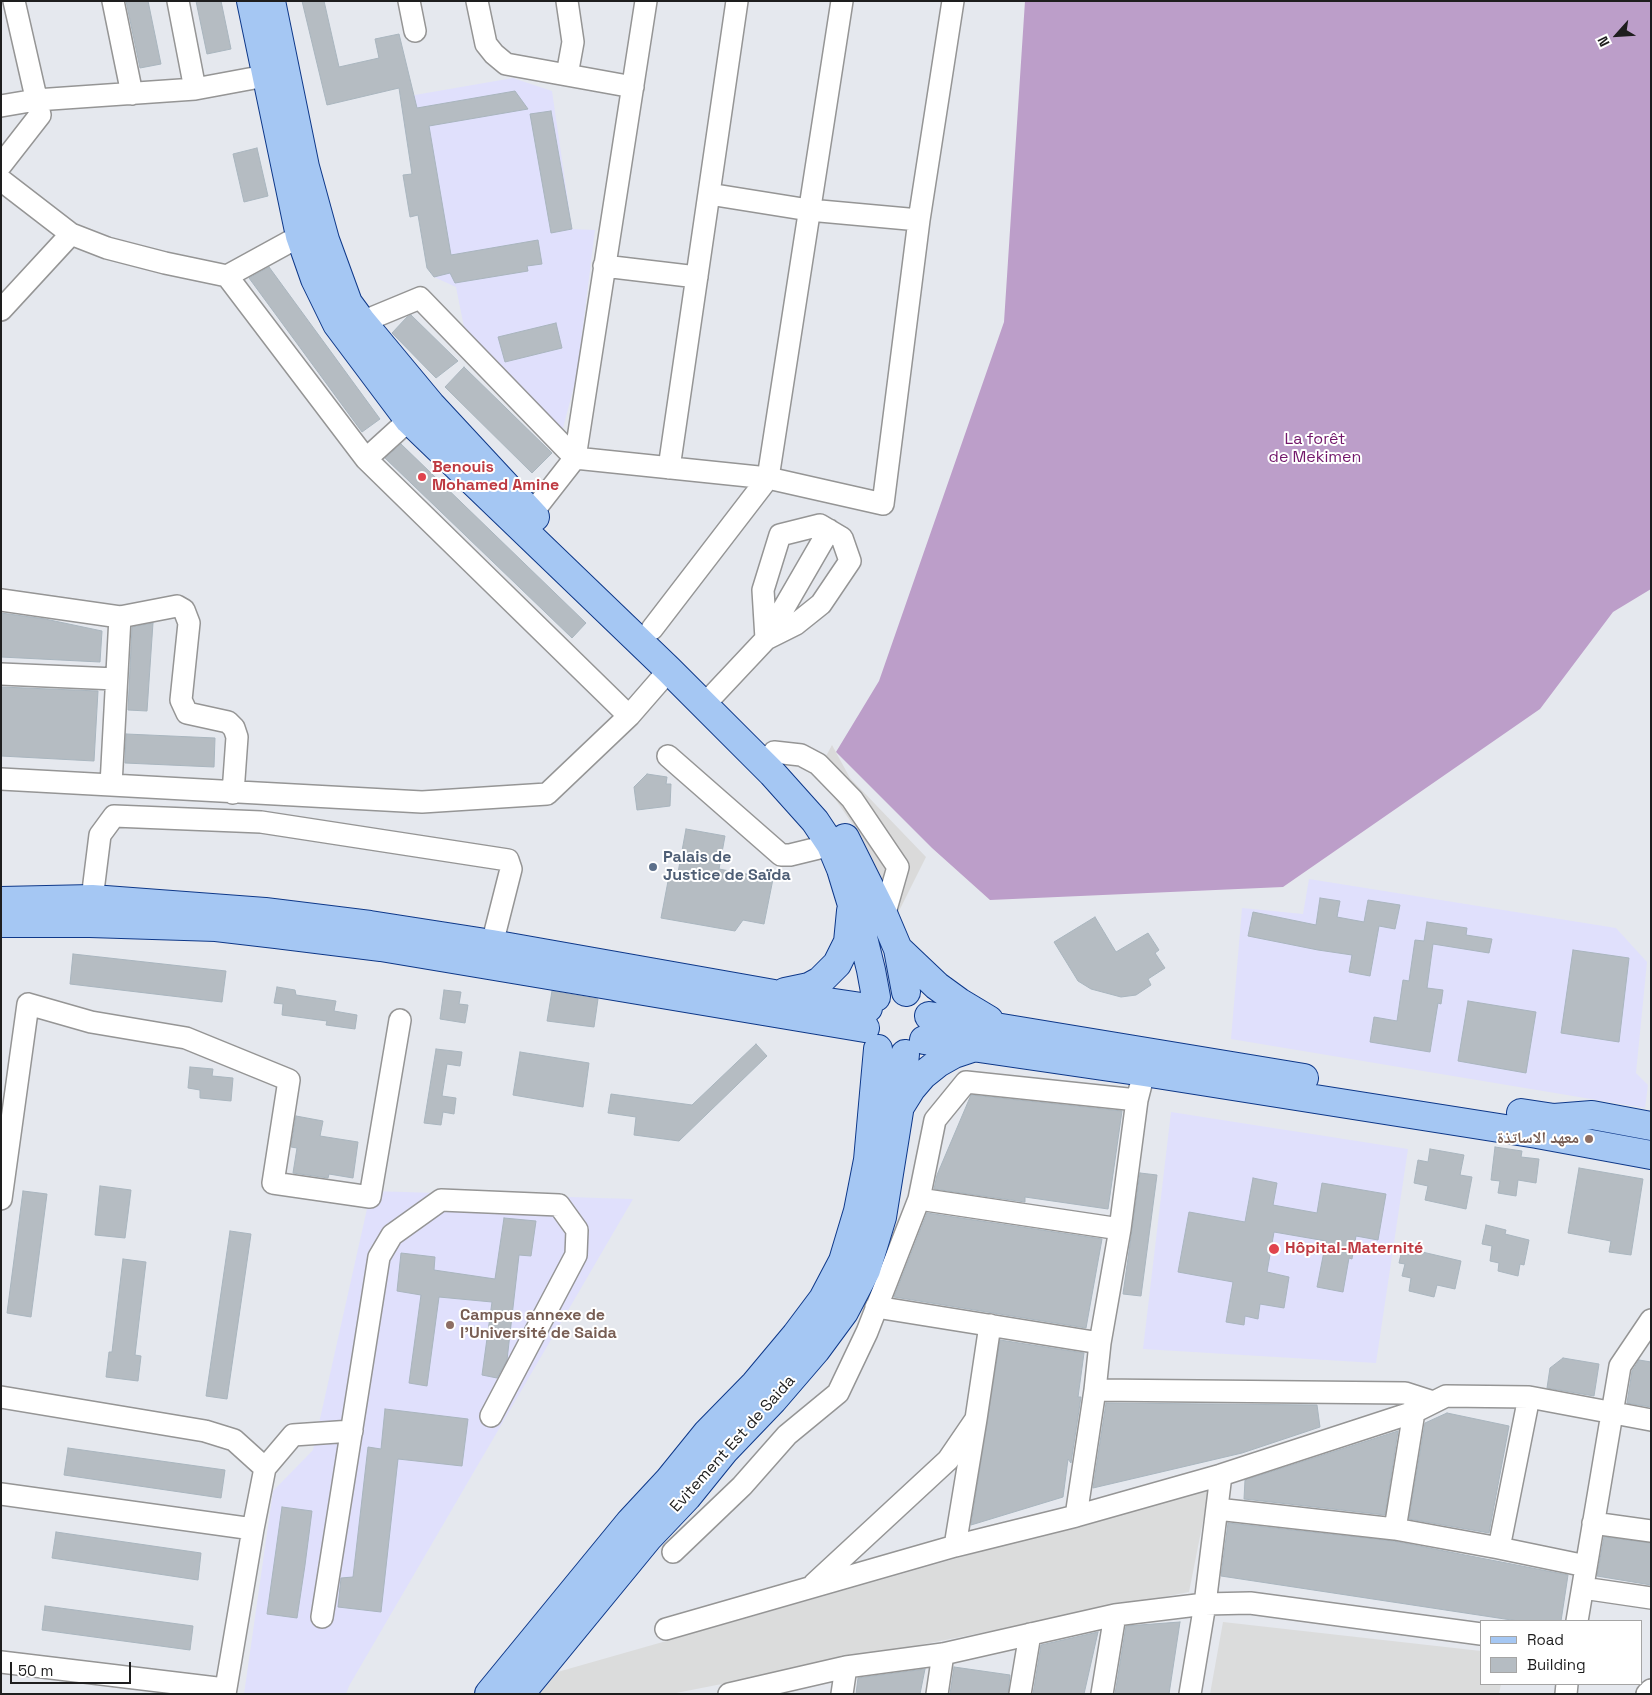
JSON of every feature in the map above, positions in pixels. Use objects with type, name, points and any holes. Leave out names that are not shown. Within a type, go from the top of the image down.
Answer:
[{"type":"main road","points":[[250,1],[300,236],[315,279],[337,324],[409,420],[669,670],[709,699],[774,752],[794,770],[826,807],[848,842],[884,916],[898,949],[906,992]]},
{"type":"main road","points":[[271,1],[305,166],[323,231],[348,303],[431,405],[532,513],[652,630],[815,821],[831,845],[841,868],[859,921],[871,970],[872,1021],[868,1160],[858,1211],[843,1261],[823,1299],[755,1384],[707,1433],[669,1480],[630,1522],[489,1694]]},
{"type":"main road","points":[[1,901],[92,899],[265,912],[370,924],[492,944],[774,994],[872,1021],[888,1054],[919,1037],[1006,1028]]},
{"type":"main road","points":[[774,994],[809,987],[829,973],[848,942],[852,905]]},
{"type":"main road","points":[[1,923],[90,923],[216,927],[381,948],[872,1021]]},
{"type":"main road","points":[[898,949],[944,992],[982,1016],[1006,1028],[1147,1062],[1545,1126],[1651,1146]]},
{"type":"main road","points":[[872,1021],[887,992],[900,990],[906,992],[918,998],[926,1010],[919,1037]]},
{"type":"main road","points":[[919,1037],[972,1048],[1147,1062]]},
{"type":"main road","name":"Evitement Est de Saida","points":[[520,1694],[648,1538],[687,1496],[725,1450],[773,1400],[816,1350],[844,1312],[866,1270],[882,1217],[900,1105],[919,1037]]},
{"type":"main road","points":[[900,1105],[923,1075],[938,1063],[954,1054],[972,1048]]},
{"type":"main road","points":[[1545,1126],[1592,1115],[1651,1126]]},
{"type":"main road","points":[[1545,1126],[1651,1136]]},
{"type":"main road","points":[[1545,1126],[1651,1155]]},
{"type":"street","points":[[1,165],[40,115],[14,1]]},
{"type":"street","points":[[113,1],[132,94]]},
{"type":"street","points":[[178,1],[195,89]]},
{"type":"street","points":[[409,1],[415,31]]},
{"type":"street","points":[[477,1],[486,44],[506,64],[634,87]]},
{"type":"street","points":[[567,1],[573,42],[567,75]]},
{"type":"street","points":[[532,513],[575,458],[646,1]]},
{"type":"street","points":[[669,468],[737,1]]},
{"type":"street","points":[[652,630],[768,478],[842,1]]},
{"type":"street","points":[[362,322],[420,298],[575,458],[768,478],[883,504],[919,220],[953,1]]},
{"type":"street","points":[[1,106],[36,100],[195,89],[265,76]]},
{"type":"street","points":[[1,180],[71,234],[107,248],[227,276],[300,236]]},
{"type":"street","points":[[709,194],[809,210],[919,220]]},
{"type":"street","points":[[1,310],[71,234]]},
{"type":"street","points":[[604,266],[697,277]]},
{"type":"street","points":[[227,276],[366,459],[629,716]]},
{"type":"street","points":[[366,459],[409,420]]},
{"type":"street","points":[[820,525],[842,538],[850,561],[820,604],[796,624],[766,639],[763,590],[780,535],[820,525]]},
{"type":"street","points":[[709,699],[766,639],[828,530]]},
{"type":"street","points":[[1,600],[120,617],[177,606],[184,610],[189,623],[181,700],[187,713],[228,722],[234,728],[237,737],[232,793]]},
{"type":"street","points":[[111,785],[120,617]]},
{"type":"street","points":[[1,779],[422,802],[547,794],[629,716],[669,670]]},
{"type":"street","points":[[1,674],[116,679]]},
{"type":"street","points":[[668,756],[781,855],[790,855],[831,845]]},
{"type":"street","points":[[92,899],[100,835],[114,816],[261,822],[508,860],[512,869],[492,944]]},
{"type":"street","points":[[1,1199],[28,1004],[91,1022],[186,1038],[289,1080],[273,1183],[370,1197],[400,1020]]},
{"type":"street","points":[[1076,1516],[1095,1390],[1100,1343],[1120,1229],[1137,1100],[1147,1062]]},
{"type":"street","points":[[673,1552],[742,1486],[787,1435],[838,1393],[866,1332],[919,1199],[935,1120],[966,1082],[1137,1100]]},
{"type":"street","points":[[919,1199],[1120,1229]]},
{"type":"street","points":[[322,1617],[380,1256],[392,1235],[441,1200],[559,1204],[577,1230],[576,1255],[491,1416]]},
{"type":"street","points":[[876,1307],[1100,1343]]},
{"type":"street","points":[[1578,1620],[1620,1366],[1643,1342],[1651,1320]]},
{"type":"street","points":[[955,1546],[990,1325]]},
{"type":"street","points":[[1095,1390],[1405,1393],[1433,1402]]},
{"type":"street","points":[[666,1629],[955,1546],[1076,1516],[1220,1475],[1414,1412],[1446,1396],[1529,1397],[1651,1420]]},
{"type":"street","points":[[1,1397],[205,1431],[234,1440],[265,1468]]},
{"type":"street","points":[[1499,1548],[1529,1397]]},
{"type":"street","points":[[1395,1529],[1414,1412]]},
{"type":"street","points":[[811,1588],[948,1460],[976,1419]]},
{"type":"street","points":[[1,1662],[225,1691],[265,1468],[293,1436],[352,1431]]},
{"type":"street","points":[[1190,1694],[1205,1604],[1218,1509],[1220,1475]]},
{"type":"street","points":[[1,1494],[254,1529]]},
{"type":"street","points":[[1218,1509],[1395,1529],[1586,1566]]},
{"type":"street","points":[[1593,1523],[1651,1531]]},
{"type":"street","points":[[1583,1588],[1651,1598]]},
{"type":"street","points":[[729,1694],[846,1667],[943,1654],[1115,1615],[1205,1604],[1250,1603],[1480,1634]]},
{"type":"street","points":[[1102,1694],[1115,1615]]},
{"type":"street","points":[[1020,1694],[1030,1634]]},
{"type":"street","points":[[936,1694],[943,1654]]},
{"type":"street","points":[[842,1694],[846,1667]]},
{"type":"street","points":[[1647,1694],[1651,1690]]},
{"type":"shaded area","points":[[513,78],[552,91],[572,229],[595,230],[577,375],[562,432],[465,332],[456,287],[434,277],[427,268],[402,110],[409,96]]},
{"type":"shaded area","points":[[832,745],[850,778],[926,857],[897,915],[856,829],[817,773]]},
{"type":"shaded area","points":[[1309,879],[1616,928],[1647,962],[1636,1073],[1648,1085],[1645,1108],[1231,1039],[1242,908],[1303,914]]},
{"type":"shaded area","name":"Hôpital-Maternité","points":[[1171,1112],[1408,1149],[1376,1363],[1143,1349]]},
{"type":"shaded area","name":"Campus annexe de l'Université de Saida","points":[[371,1191],[633,1199],[346,1694],[244,1694],[273,1491],[313,1450]]},
{"type":"shaded area","points":[[1210,1486],[1189,1592],[671,1694],[538,1694],[554,1673]]},
{"type":"shaded area","points":[[1223,1622],[1480,1651],[1480,1685],[1501,1685],[1499,1694],[1210,1694]]},
{"type":"green space","name":"La forêt de Mekimen","points":[[1025,1],[1651,1],[1651,589],[1613,612],[1540,709],[1283,887],[990,900],[932,848],[836,752],[879,681],[1004,322]]},
{"type":"building","points":[[126,1],[148,1],[161,64],[140,68]]},
{"type":"building","points":[[196,1],[221,1],[231,49],[207,54]]},
{"type":"building","points":[[302,1],[324,1],[339,67],[379,58],[375,39],[399,34],[417,108],[515,91],[528,109],[429,126],[451,255],[538,240],[542,264],[527,266],[528,271],[455,283],[450,273],[434,277],[427,268],[418,215],[410,217],[403,175],[412,174],[399,88],[327,105]]},
{"type":"building","points":[[551,111],[572,229],[551,233],[530,114]]},
{"type":"building","points":[[257,148],[268,196],[244,202],[233,154]]},
{"type":"building","points":[[269,267],[380,419],[362,432],[249,278]]},
{"type":"building","points":[[411,315],[458,361],[436,378],[392,333]]},
{"type":"building","points":[[556,323],[562,348],[505,362],[498,337]]},
{"type":"building","points":[[464,367],[552,453],[532,473],[445,387]]},
{"type":"building","points":[[401,444],[586,623],[572,638],[385,458]]},
{"type":"building","points":[[1,613],[45,619],[102,631],[100,662],[1,657]]},
{"type":"building","points":[[153,623],[147,711],[128,710],[132,627]]},
{"type":"building","points":[[1,687],[98,691],[94,761],[1,756]]},
{"type":"building","points":[[126,734],[215,738],[214,767],[125,763]]},
{"type":"building","points":[[647,774],[667,777],[666,784],[671,784],[670,806],[637,810],[634,787]]},
{"type":"building","points":[[686,829],[725,836],[719,869],[773,879],[764,924],[743,920],[735,931],[661,918],[669,876],[677,878]]},
{"type":"building","points":[[1320,898],[1340,901],[1337,917],[1364,922],[1368,900],[1400,905],[1395,929],[1379,926],[1370,976],[1349,972],[1352,955],[1248,936],[1253,912],[1316,925]]},
{"type":"building","points":[[1095,917],[1116,952],[1148,933],[1159,950],[1155,953],[1165,968],[1148,979],[1151,985],[1136,995],[1121,997],[1091,989],[1078,981],[1054,942]]},
{"type":"building","points":[[1427,922],[1467,928],[1466,935],[1492,939],[1489,953],[1433,944],[1427,988],[1443,990],[1441,1004],[1438,1003],[1430,1052],[1370,1042],[1374,1017],[1397,1021],[1403,980],[1409,981],[1415,940],[1424,941]]},
{"type":"building","points":[[1573,950],[1629,958],[1619,1042],[1561,1033]]},
{"type":"building","points":[[73,954],[226,971],[222,1002],[70,984]]},
{"type":"building","points":[[277,987],[295,990],[296,995],[336,1001],[334,1011],[357,1015],[355,1029],[326,1025],[327,1021],[282,1015],[283,1004],[274,1003]]},
{"type":"building","points":[[444,990],[461,992],[459,1004],[468,1005],[465,1023],[440,1019]]},
{"type":"building","points":[[552,991],[598,999],[594,1027],[547,1021]]},
{"type":"building","points":[[1468,1001],[1536,1012],[1526,1073],[1458,1061]]},
{"type":"building","points":[[756,1044],[767,1056],[679,1141],[634,1135],[636,1117],[608,1113],[611,1094],[692,1105]]},
{"type":"building","points":[[436,1049],[462,1052],[460,1066],[447,1064],[442,1096],[456,1098],[454,1114],[443,1112],[441,1125],[424,1123]]},
{"type":"building","points":[[520,1052],[589,1063],[583,1107],[513,1095]]},
{"type":"building","points":[[190,1067],[213,1069],[212,1076],[233,1078],[231,1101],[200,1098],[200,1090],[188,1088]]},
{"type":"building","points":[[971,1095],[1122,1111],[1108,1209],[1025,1197],[1025,1202],[934,1189],[937,1175]]},
{"type":"building","points":[[296,1116],[323,1121],[320,1136],[358,1142],[353,1178],[329,1174],[328,1178],[293,1173],[297,1148],[291,1147]]},
{"type":"building","points":[[1495,1147],[1522,1151],[1521,1157],[1539,1159],[1536,1183],[1518,1180],[1516,1196],[1498,1193],[1500,1181],[1491,1180]]},
{"type":"building","points":[[1430,1149],[1464,1155],[1460,1175],[1472,1177],[1466,1209],[1425,1200],[1428,1186],[1414,1183],[1418,1160],[1428,1162]]},
{"type":"building","points":[[1579,1168],[1643,1179],[1631,1255],[1609,1252],[1611,1241],[1568,1233]]},
{"type":"building","points":[[1140,1173],[1157,1175],[1141,1296],[1123,1294]]},
{"type":"building","points":[[1253,1178],[1277,1183],[1273,1205],[1317,1213],[1322,1183],[1386,1194],[1378,1240],[1356,1236],[1352,1259],[1349,1258],[1343,1292],[1317,1287],[1326,1241],[1274,1232],[1267,1272],[1289,1277],[1284,1308],[1260,1304],[1258,1319],[1245,1316],[1244,1325],[1226,1322],[1233,1282],[1178,1272],[1189,1212],[1245,1222]]},
{"type":"building","points":[[100,1186],[131,1190],[125,1238],[95,1235]]},
{"type":"building","points":[[23,1191],[47,1194],[31,1317],[7,1313]]},
{"type":"building","points":[[927,1213],[1102,1239],[1086,1328],[894,1297]]},
{"type":"building","points":[[504,1218],[536,1221],[531,1256],[519,1255],[507,1360],[497,1378],[482,1375],[492,1302],[439,1297],[427,1386],[409,1383],[421,1295],[397,1291],[401,1253],[435,1257],[434,1270],[495,1279]]},
{"type":"building","points":[[1486,1225],[1506,1230],[1505,1234],[1529,1240],[1524,1265],[1520,1264],[1518,1276],[1498,1271],[1499,1263],[1490,1261],[1492,1246],[1482,1244]]},
{"type":"building","points":[[230,1231],[251,1234],[227,1399],[206,1396]]},
{"type":"building","points":[[1404,1241],[1420,1245],[1418,1251],[1461,1261],[1455,1289],[1437,1285],[1434,1297],[1409,1291],[1411,1278],[1402,1276],[1405,1264],[1399,1263]]},
{"type":"building","points":[[123,1259],[146,1262],[135,1355],[141,1356],[138,1381],[106,1377],[109,1352],[112,1352]]},
{"type":"building","points":[[1000,1340],[1084,1353],[1078,1397],[1081,1397],[1071,1463],[1068,1459],[1063,1497],[971,1525]]},
{"type":"building","points":[[1563,1358],[1599,1364],[1594,1396],[1547,1388],[1550,1368]]},
{"type":"building","points":[[1639,1360],[1651,1362],[1651,1407],[1627,1403],[1632,1371]]},
{"type":"building","points":[[1106,1403],[1317,1405],[1320,1427],[1242,1453],[1093,1488]]},
{"type":"building","points":[[385,1409],[468,1419],[462,1466],[398,1459],[381,1612],[338,1607],[341,1578],[353,1577],[368,1447],[381,1449]]},
{"type":"building","points":[[1447,1413],[1509,1426],[1489,1533],[1409,1519],[1425,1423]]},
{"type":"building","points":[[1398,1431],[1385,1515],[1244,1499],[1245,1480]]},
{"type":"building","points":[[68,1448],[225,1470],[221,1498],[64,1475]]},
{"type":"building","points":[[282,1507],[312,1511],[297,1618],[267,1614]]},
{"type":"building","points":[[1228,1523],[1393,1541],[1568,1575],[1561,1620],[1511,1620],[1221,1576]]},
{"type":"building","points":[[56,1532],[201,1553],[198,1580],[52,1558]]},
{"type":"building","points":[[1604,1537],[1651,1543],[1651,1585],[1597,1576]]},
{"type":"building","points":[[45,1606],[193,1626],[190,1650],[42,1630]]},
{"type":"building","points":[[1180,1622],[1169,1694],[1115,1694],[1126,1626]]},
{"type":"building","points":[[1098,1632],[1084,1694],[1033,1694],[1041,1645]]},
{"type":"building","points":[[954,1667],[1010,1675],[1008,1694],[950,1694]]},
{"type":"building","points":[[925,1669],[920,1694],[856,1694],[858,1678]]},
{"type":"place","name":"Benouis Mohamed Amine","points":[[422,477]]},
{"type":"place","name":"Palais de Justice de Saïda","points":[[653,867]]},
{"type":"place","name":"معهد الاساتذة","points":[[1589,1139]]},
{"type":"place","name":"Hôpital-Maternité","points":[[1274,1249]]},
{"type":"place","name":"Campus annexe de l'Université de Saida","points":[[450,1325]]}]
